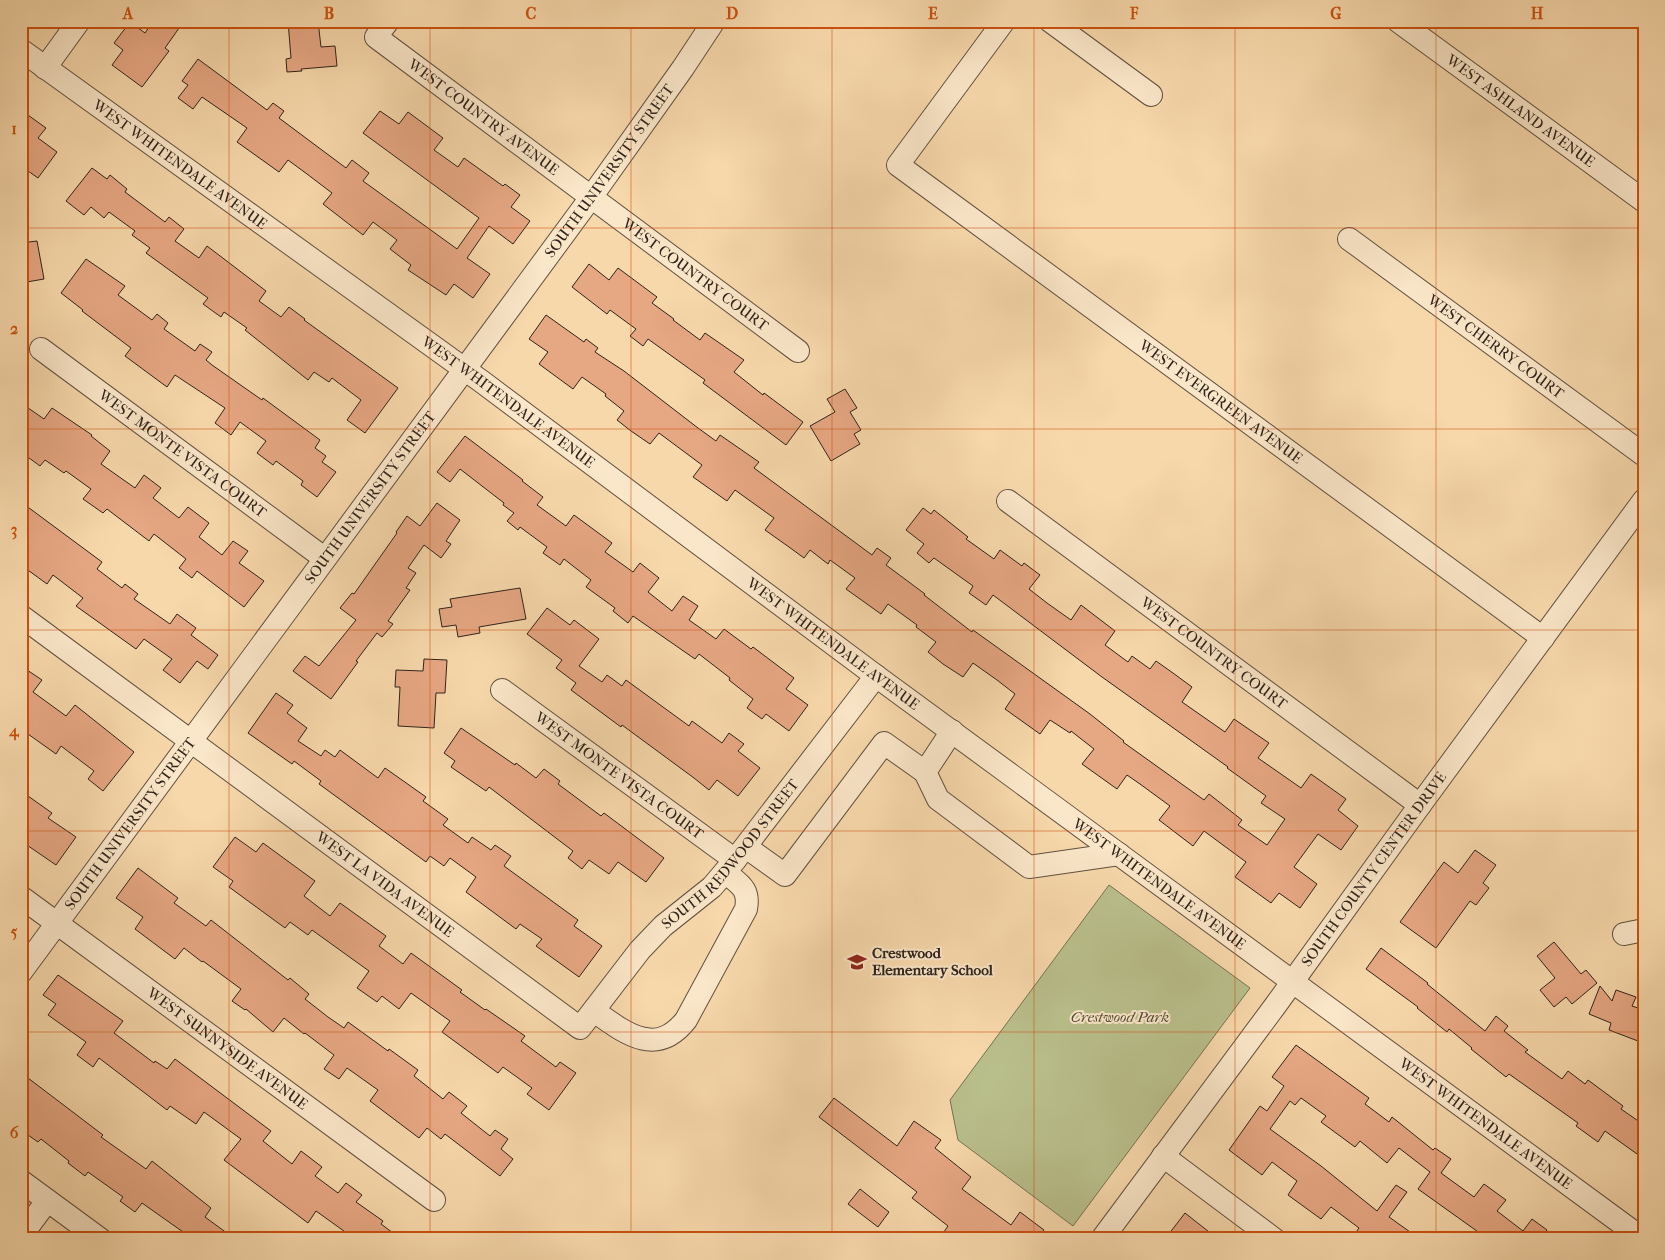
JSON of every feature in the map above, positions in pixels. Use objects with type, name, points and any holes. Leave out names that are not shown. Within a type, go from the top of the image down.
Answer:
[{"type":"street","points":[[45,68],[79,21]]},
{"type":"street","name":"SOUTH UNIVERSITY STREET","points":[[21,972],[592,196],[714,21]]},
{"type":"street","name":"WEST EVERGREEN AVENUE","points":[[1004,21],[898,165],[1543,638]]},
{"type":"street","points":[[1050,21],[1151,95]]},
{"type":"street","name":"WEST ASHLAND AVENUE","points":[[1398,21],[1644,201]]},
{"type":"street","name":"WEST COUNTRY AVENUE","points":[[382,29],[592,196]]},
{"type":"street","name":"WEST WHITENDALE AVENUE","points":[[21,50],[465,370],[876,676],[1643,1239]]},
{"type":"street","name":"WEST COUNTRY COURT","points":[[592,196],[798,350]]},
{"type":"street","name":"WEST CHERRY COURT","points":[[1349,238],[1644,455]]},
{"type":"street","name":"WEST MONTE VISTA COURT","points":[[41,349],[324,558]]},
{"type":"street","name":"WEST COUNTRY COURT","points":[[1008,500],[1420,805]]},
{"type":"street","name":"SOUTH COUNTY CENTER DRIVE","points":[[1102,1239],[1293,982],[1420,805],[1644,500]]},
{"type":"street","name":"WEST LA VIDA AVENUE","points":[[21,616],[580,1028]]},
{"type":"street","name":"SOUTH REDWOOD STREET","points":[[580,1028],[646,944],[663,926],[712,887],[735,860],[876,676]]},
{"type":"street","name":"WEST MONTE VISTA COURT","points":[[502,690],[735,860]]},
{"type":"street","points":[[924,772],[952,731]]},
{"type":"street","points":[[735,860],[785,875],[884,743],[924,772],[938,799],[1029,867],[1119,854]]},
{"type":"street","points":[[594,1011],[631,1035],[646,1041],[665,1038],[677,1032],[686,1020],[746,909],[748,898],[735,860]]},
{"type":"street","name":"WEST SUNNYSIDE AVENUE","points":[[21,897],[434,1200]]},
{"type":"street","points":[[1163,1156],[1274,1239]]},
{"type":"street","points":[[21,1181],[100,1239]]},
{"type":"street","points":[[21,1236],[48,1200]]},
{"type":"green space","name":"Crestwood Park","points":[[1109,885],[1250,988],[1073,1226],[958,1140],[950,1100]]},
{"type":"building","points":[[153,21],[184,21],[165,48],[169,51],[142,87],[112,65],[123,50],[114,43],[130,22],[145,33]]},
{"type":"building","points":[[288,21],[318,21],[321,47],[335,46],[337,66],[287,72],[286,59],[291,58]]},
{"type":"building","points":[[198,59],[267,110],[273,103],[284,111],[279,118],[346,168],[352,160],[369,173],[363,181],[457,249],[479,218],[363,133],[380,111],[399,124],[408,112],[443,138],[434,150],[458,167],[464,158],[503,186],[505,184],[520,195],[511,207],[530,221],[513,244],[489,226],[467,258],[490,274],[473,298],[454,284],[446,295],[408,270],[411,265],[390,249],[397,240],[373,222],[363,235],[323,204],[332,193],[307,174],[288,160],[279,172],[237,142],[247,128],[202,97],[193,109],[178,98],[188,85],[182,81]]},
{"type":"building","points":[[21,110],[46,128],[38,138],[57,152],[38,178],[21,166]]},
{"type":"building","points":[[92,168],[107,179],[110,175],[127,189],[125,192],[165,222],[169,217],[184,229],[175,241],[199,258],[207,246],[266,291],[259,301],[281,317],[289,307],[398,388],[365,433],[347,420],[361,400],[332,378],[329,382],[314,372],[308,380],[245,330],[247,328],[224,312],[221,317],[203,304],[208,298],[146,253],[150,248],[132,235],[135,231],[109,212],[104,218],[91,207],[84,215],[66,201]]},
{"type":"building","points":[[37,241],[44,279],[21,283],[21,243]]},
{"type":"building","points":[[86,259],[125,286],[118,295],[152,320],[157,314],[168,323],[164,329],[195,351],[200,344],[212,352],[206,360],[212,365],[262,400],[263,398],[320,440],[315,448],[326,456],[322,462],[336,472],[317,497],[301,485],[303,481],[276,461],[273,465],[257,453],[266,441],[240,422],[231,435],[215,423],[225,408],[175,375],[167,387],[125,356],[131,348],[61,293]]},
{"type":"building","points":[[589,264],[609,280],[618,268],[657,297],[652,303],[700,340],[705,333],[744,360],[734,372],[763,395],[764,393],[803,422],[786,445],[703,383],[705,380],[648,339],[643,346],[630,336],[636,329],[610,310],[607,314],[572,287]]},
{"type":"building","points":[[546,315],[584,342],[586,339],[598,348],[595,352],[624,371],[716,441],[720,435],[759,462],[754,468],[872,555],[877,548],[891,558],[886,565],[972,632],[973,630],[1090,714],[1123,742],[1204,800],[1209,794],[1242,820],[1238,825],[1267,845],[1285,819],[1261,803],[1266,796],[993,595],[986,605],[969,593],[973,586],[934,558],[929,563],[917,553],[924,544],[906,530],[923,508],[931,514],[934,510],[968,537],[966,539],[994,559],[1000,550],[1022,566],[1024,563],[1040,575],[1029,589],[1071,620],[1081,605],[1115,631],[1105,645],[1128,662],[1132,656],[1150,669],[1156,661],[1173,673],[1192,687],[1182,702],[1225,732],[1234,719],[1269,743],[1258,758],[1301,788],[1311,774],[1346,799],[1338,810],[1358,826],[1341,850],[1318,834],[1294,867],[1317,884],[1300,908],[1279,893],[1271,903],[1235,877],[1246,862],[1204,831],[1193,846],[1159,820],[1170,806],[1127,775],[1117,789],[1082,764],[1094,749],[1071,731],[1070,733],[1050,720],[1040,734],[1005,709],[1015,694],[997,680],[973,663],[963,677],[943,664],[928,652],[936,642],[916,627],[917,625],[888,604],[881,614],[846,589],[855,578],[830,560],[828,564],[810,550],[804,558],[765,530],[774,518],[735,490],[727,501],[693,477],[702,465],[659,433],[650,444],[631,431],[617,420],[624,411],[605,396],[606,394],[582,377],[573,389],[539,364],[548,352],[529,339]]},
{"type":"building","points":[[845,389],[857,408],[850,412],[861,430],[854,434],[860,444],[831,461],[810,426],[835,412],[827,399]]},
{"type":"building","points":[[21,403],[44,419],[52,408],[92,435],[110,451],[101,464],[135,488],[144,475],[161,488],[153,498],[179,518],[188,507],[209,523],[199,537],[222,555],[233,541],[248,551],[239,563],[264,581],[244,607],[197,571],[192,578],[179,568],[186,559],[154,534],[149,541],[107,509],[103,513],[83,499],[91,489],[66,471],[64,473],[45,460],[40,466],[21,452]]},
{"type":"building","points":[[465,436],[543,497],[537,505],[566,526],[574,515],[612,543],[605,552],[633,572],[640,563],[659,578],[648,592],[672,611],[683,596],[698,606],[689,620],[716,639],[724,629],[751,649],[753,647],[794,678],[786,689],[808,705],[789,731],[766,714],[762,719],[747,708],[753,699],[699,654],[695,659],[633,616],[628,623],[613,611],[615,608],[586,587],[591,580],[564,559],[560,565],[543,553],[547,547],[520,527],[518,530],[507,521],[514,513],[460,469],[450,482],[437,472]]},
{"type":"building","points":[[21,502],[102,562],[97,569],[122,588],[125,584],[138,594],[134,599],[170,624],[177,614],[196,628],[191,635],[218,655],[208,669],[197,661],[180,683],[163,670],[172,659],[144,639],[136,649],[76,606],[83,598],[53,575],[47,584],[21,565]]},
{"type":"building","points":[[437,503],[460,520],[446,541],[451,544],[441,558],[424,545],[408,568],[416,573],[406,588],[410,590],[388,621],[393,624],[382,637],[377,633],[331,699],[293,671],[305,656],[319,666],[356,620],[340,608],[352,593],[354,594],[407,516],[420,526]]},
{"type":"building","points":[[520,588],[526,619],[479,627],[480,633],[458,637],[456,625],[442,627],[439,609],[452,607],[450,599]]},
{"type":"building","points":[[547,608],[570,625],[574,620],[599,639],[579,666],[602,682],[607,675],[622,686],[626,680],[689,726],[692,721],[722,743],[729,733],[744,744],[738,751],[760,768],[738,796],[717,780],[709,790],[622,725],[621,727],[571,690],[576,683],[556,668],[562,660],[527,634]]},
{"type":"building","points":[[424,659],[447,660],[445,693],[436,693],[434,728],[398,726],[400,687],[395,687],[396,670],[423,671]]},
{"type":"building","points":[[21,666],[42,680],[33,692],[66,716],[75,705],[134,752],[103,791],[88,779],[94,771],[61,746],[56,754],[21,729]]},
{"type":"building","points":[[276,693],[293,705],[287,713],[307,728],[298,741],[321,756],[325,750],[335,757],[340,750],[378,778],[385,768],[426,797],[423,801],[448,819],[443,825],[468,843],[472,837],[491,850],[495,845],[511,856],[504,866],[578,920],[574,926],[602,946],[579,977],[536,946],[542,939],[520,924],[516,929],[466,892],[476,877],[450,858],[444,866],[430,856],[426,862],[319,784],[321,781],[294,761],[292,764],[248,733]]},
{"type":"building","points":[[461,728],[536,778],[544,769],[560,781],[558,784],[601,816],[604,813],[664,858],[646,882],[618,862],[609,874],[589,860],[582,869],[568,858],[573,851],[489,787],[486,791],[451,767],[455,761],[444,753]]},
{"type":"building","points":[[21,791],[52,813],[48,818],[76,837],[56,865],[21,841]]},
{"type":"building","points":[[235,837],[256,852],[263,843],[315,881],[304,896],[330,916],[340,903],[386,936],[379,946],[403,964],[411,953],[462,990],[460,992],[525,1036],[521,1041],[556,1067],[560,1062],[576,1073],[549,1110],[527,1094],[532,1088],[503,1067],[498,1073],[442,1032],[450,1021],[411,993],[399,1009],[382,996],[377,1002],[357,988],[369,971],[312,930],[308,935],[290,922],[285,928],[229,887],[233,881],[213,867]]},
{"type":"building","points":[[1475,850],[1496,865],[1483,883],[1489,888],[1476,905],[1470,901],[1436,948],[1400,922],[1444,862],[1458,873]]},
{"type":"building","points":[[138,868],[178,898],[174,903],[206,926],[211,920],[288,980],[290,978],[309,994],[305,999],[328,1017],[344,1028],[348,1022],[388,1051],[389,1049],[418,1070],[414,1076],[443,1099],[449,1092],[467,1106],[461,1113],[490,1136],[495,1130],[508,1139],[501,1149],[513,1159],[500,1176],[445,1134],[441,1139],[427,1128],[419,1138],[370,1101],[378,1090],[347,1068],[339,1079],[324,1069],[334,1055],[305,1033],[284,1018],[273,1032],[246,1009],[232,1001],[241,989],[184,948],[175,959],[135,929],[143,917],[116,898]]},
{"type":"building","points":[[1554,942],[1581,974],[1586,970],[1597,983],[1572,1004],[1566,997],[1554,1007],[1540,990],[1555,978],[1537,956]]},
{"type":"building","points":[[1381,948],[1428,983],[1485,1031],[1496,1016],[1508,1026],[1504,1031],[1528,1050],[1525,1052],[1562,1079],[1568,1071],[1585,1084],[1588,1080],[1623,1106],[1621,1109],[1644,1125],[1644,1159],[1605,1131],[1598,1142],[1576,1126],[1578,1123],[1509,1074],[1506,1077],[1449,1029],[1447,1032],[1418,1007],[1366,969]]},
{"type":"building","points":[[58,975],[123,1021],[114,1033],[154,1063],[155,1061],[167,1069],[175,1059],[271,1131],[263,1141],[292,1164],[301,1151],[322,1167],[315,1176],[338,1193],[346,1183],[362,1195],[356,1202],[383,1221],[381,1224],[401,1239],[355,1239],[316,1211],[308,1223],[224,1160],[241,1139],[204,1112],[196,1124],[170,1106],[167,1110],[99,1058],[93,1067],[77,1055],[86,1042],[48,1015],[56,1004],[43,995]]},
{"type":"building","points":[[1600,986],[1612,1001],[1616,990],[1636,997],[1632,1006],[1644,1010],[1644,1025],[1638,1041],[1609,1030],[1611,1023],[1589,1014]]},
{"type":"building","points":[[1296,1045],[1369,1098],[1365,1104],[1389,1122],[1392,1117],[1433,1150],[1435,1148],[1451,1159],[1441,1173],[1474,1197],[1484,1184],[1506,1200],[1497,1211],[1523,1231],[1532,1219],[1547,1230],[1540,1239],[1488,1239],[1418,1189],[1430,1172],[1399,1148],[1387,1163],[1360,1141],[1355,1147],[1321,1122],[1326,1116],[1301,1098],[1295,1105],[1290,1101],[1270,1129],[1321,1166],[1377,1211],[1396,1185],[1407,1192],[1389,1217],[1420,1239],[1351,1239],[1359,1228],[1331,1207],[1321,1219],[1288,1195],[1297,1181],[1272,1162],[1262,1175],[1229,1150],[1260,1106],[1267,1111],[1284,1086],[1272,1077]]},
{"type":"building","points":[[28,1078],[103,1135],[101,1137],[146,1169],[152,1161],[211,1208],[205,1217],[235,1239],[193,1239],[142,1203],[135,1212],[120,1201],[123,1197],[88,1172],[85,1176],[41,1139],[38,1142],[21,1130],[21,1086]]},
{"type":"building","points":[[834,1098],[897,1146],[914,1121],[941,1140],[935,1148],[971,1177],[962,1189],[1011,1225],[1020,1212],[1044,1230],[1038,1239],[939,1239],[948,1226],[912,1198],[917,1192],[819,1117]]},
{"type":"building","points":[[860,1189],[889,1212],[878,1227],[848,1204]]},
{"type":"building","points":[[1185,1213],[1218,1239],[1165,1239]]},
{"type":"place","name":"Crestwood Elementary School","points":[[857,962]]}]
